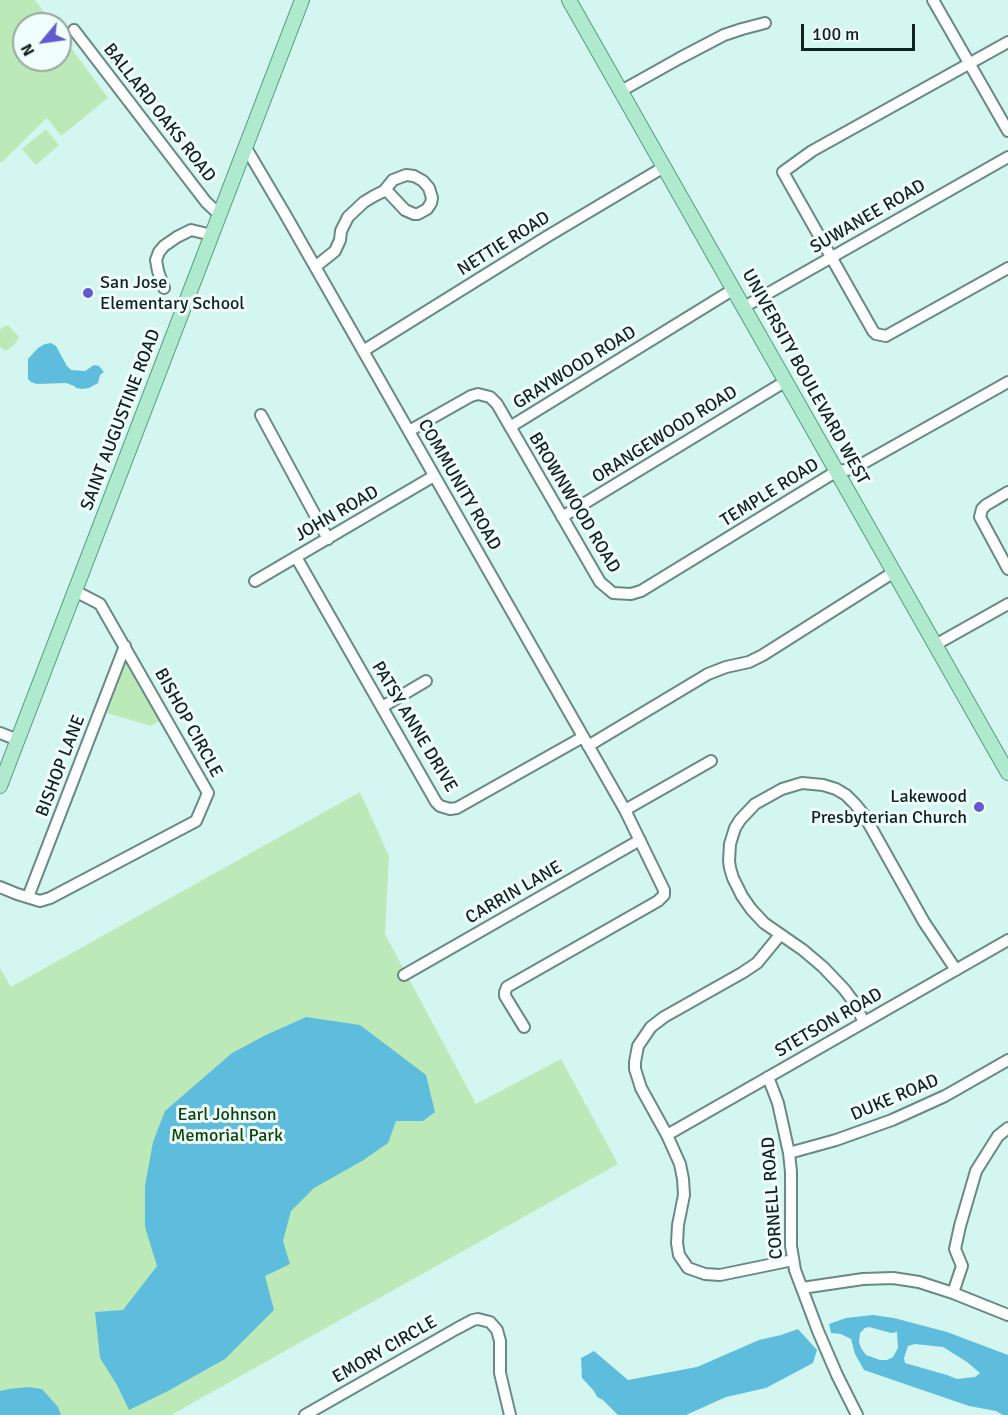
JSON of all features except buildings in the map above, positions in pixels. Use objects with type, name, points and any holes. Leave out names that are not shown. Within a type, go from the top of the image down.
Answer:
[{"type":"main road","name":"SAINT AUGUSTINE ROAD","points":[[0,786],[302,0]]},
{"type":"main road","name":"UNIVERSITY BOULEVARD WEST","points":[[569,0],[1008,773]]},
{"type":"street","points":[[933,0],[1008,131]]},
{"type":"street","points":[[621,91],[724,35],[765,23]]},
{"type":"street","name":"BALLARD OAKS ROAD","points":[[74,30],[206,202],[220,215]]},
{"type":"street","points":[[1008,42],[812,151],[783,172],[876,334],[886,336],[1008,268]]},
{"type":"street","name":"COMMUNITY ROAD","points":[[246,148],[625,810],[664,890],[664,895],[658,901],[507,987],[506,996],[524,1027]]},
{"type":"street","name":"SUWANEE ROAD","points":[[744,307],[1008,157]]},
{"type":"street","name":"NETTIE ROAD","points":[[363,351],[664,167]]},
{"type":"street","points":[[315,267],[335,251],[348,217],[364,202],[384,191],[393,180],[406,175],[423,181],[431,192],[431,204],[427,209],[414,214],[405,210],[388,192],[384,191]]},
{"type":"street","points":[[164,288],[156,260],[159,252],[177,237],[191,230],[212,236]]},
{"type":"street","name":"GRAYWOOD ROAD","points":[[409,431],[478,394],[490,397],[497,404],[510,427],[734,289]]},
{"type":"street","name":"ORANGEWOOD ROAD","points":[[562,517],[786,381]]},
{"type":"street","name":"TEMPLE ROAD","points":[[613,593],[631,594],[641,591],[837,471],[853,468],[1008,382]]},
{"type":"street","points":[[261,416],[328,539]]},
{"type":"street","name":"BROWNWOOD ROAD","points":[[510,427],[600,582],[613,593]]},
{"type":"street","name":"JOHN ROAD","points":[[255,581],[434,476]]},
{"type":"street","points":[[1008,492],[986,505],[982,509],[981,517],[1008,569]]},
{"type":"street","name":"PATSY ANNE DRIVE","points":[[296,557],[436,802],[450,809],[457,808],[480,796],[708,674],[749,662],[763,655],[894,572]]},
{"type":"street","name":"BISHOP CIRCLE","points":[[0,887],[40,901],[50,898],[196,821],[208,793],[100,604],[75,591]]},
{"type":"street","points":[[935,645],[1008,604]]},
{"type":"street","name":"BISHOP LANE","points":[[28,897],[125,646]]},
{"type":"street","points":[[382,707],[426,681]]},
{"type":"street","points":[[0,733],[18,740]]},
{"type":"street","points":[[625,810],[711,761]]},
{"type":"street","points":[[864,1022],[853,1001],[823,967],[758,917],[742,896],[733,878],[729,861],[731,836],[740,820],[755,804],[782,789],[802,783],[823,785],[846,795],[864,815],[924,922],[956,970]]},
{"type":"street","name":"CARRIN LANE","points":[[404,975],[640,840]]},
{"type":"street","points":[[780,935],[757,963],[664,1017],[651,1028],[638,1046],[635,1062],[636,1077],[676,1153],[683,1179],[684,1196],[677,1243],[679,1255],[688,1268],[705,1274],[720,1275],[793,1260]]},
{"type":"street","name":"STETSON ROAD","points":[[666,1135],[1008,940]]},
{"type":"street","name":"DUKE ROAD","points":[[789,1153],[836,1140],[892,1120],[945,1096],[1008,1060]]},
{"type":"street","name":"CORNELL ROAD","points":[[768,1077],[780,1112],[789,1153],[793,1260],[832,1366],[857,1415]]},
{"type":"street","points":[[952,1293],[962,1266],[955,1249],[976,1172],[998,1136],[1008,1128]]},
{"type":"street","points":[[802,1288],[863,1279],[893,1278],[919,1282],[1005,1311]]},
{"type":"street","name":"EMORY CIRCLE","points":[[305,1415],[472,1320],[483,1320],[494,1325],[497,1330],[500,1373],[510,1415]]},
{"type":"green space","points":[[0,0],[35,0],[44,12],[12,12],[12,72],[72,72],[72,49],[108,98],[61,136],[47,118],[0,162]]},
{"type":"green space","points":[[46,129],[59,145],[36,165],[22,149]]},
{"type":"green space","points":[[4,326],[9,326],[19,337],[15,344],[6,351],[0,347],[0,330]]},
{"type":"green space","points":[[126,659],[161,720],[151,726],[107,713]]},
{"type":"green space","name":"Earl Johnson Memorial Park","points":[[360,792],[389,856],[385,934],[476,1104],[561,1059],[618,1164],[171,1415],[0,1415],[0,968],[11,987]]},
{"type":"water","points":[[51,343],[56,346],[71,370],[85,371],[94,365],[99,366],[104,372],[100,375],[98,383],[82,389],[66,383],[37,384],[31,382],[28,379],[28,359],[38,348]]},
{"type":"water","points":[[306,1017],[360,1025],[426,1075],[435,1112],[423,1121],[396,1121],[388,1143],[362,1161],[314,1188],[291,1211],[283,1241],[290,1264],[265,1276],[274,1310],[225,1359],[129,1410],[100,1358],[95,1312],[123,1310],[157,1266],[145,1227],[145,1186],[153,1142],[165,1111],[232,1053]]},
{"type":"water","points":[[873,1315],[894,1318],[947,1332],[1008,1355],[1008,1415],[969,1406],[864,1370],[855,1354],[851,1339],[841,1334],[831,1333],[829,1324],[846,1318]],"holes":[[[869,1327],[891,1333],[897,1332],[898,1348],[893,1357],[880,1360],[866,1355],[859,1342],[860,1333]],[[915,1344],[943,1347],[980,1373],[975,1377],[957,1379],[905,1363],[904,1358],[908,1346]]]},
{"type":"water","points":[[798,1329],[817,1350],[813,1363],[766,1388],[726,1397],[686,1415],[618,1415],[597,1397],[582,1378],[581,1358],[594,1351],[628,1380],[697,1367],[759,1340]]},
{"type":"water","points":[[28,1387],[42,1389],[58,1407],[61,1415],[0,1415],[0,1391]]},
{"type":"place","name":"San Jose Elementary School","points":[[88,293]]},
{"type":"place","name":"Lakewood Presbyterian Church","points":[[979,807]]}]
